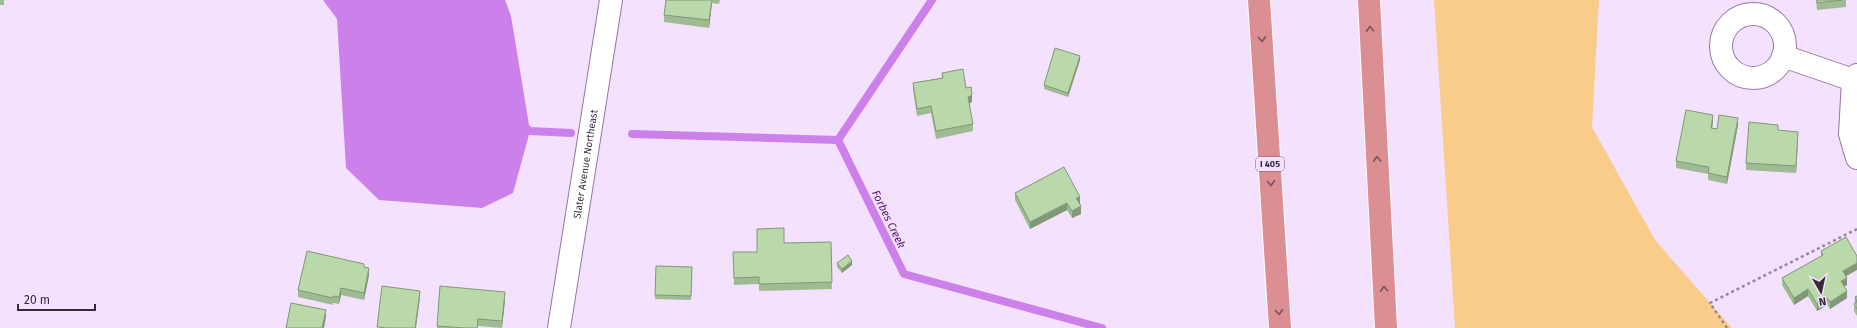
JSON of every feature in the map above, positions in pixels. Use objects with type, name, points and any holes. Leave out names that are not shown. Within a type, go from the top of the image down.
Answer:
[{"type":"highway","name":"I 405","points":[[1260,0],[1280,328]]},
{"type":"highway","points":[[1369,0],[1386,328]]},
{"type":"street","name":"Slater Avenue Northeast","points":[[559,328],[611,0]]},
{"type":"street","points":[[1783,56],[1855,77],[1850,134],[1857,158]]},
{"type":"path","points":[[1727,328],[1710,303],[1857,229]]},
{"type":"shaded area","points":[[323,0],[505,0],[511,16],[530,131],[513,193],[482,208],[379,200],[346,168],[337,19]]},
{"type":"shaded area","points":[[1434,0],[1599,0],[1592,127],[1655,240],[1732,328],[1455,328]]},
{"type":"building","points":[[666,0],[712,0],[709,20],[664,15]]},
{"type":"building","points":[[1817,0],[1842,0],[1817,3]]},
{"type":"building","points":[[1055,48],[1080,56],[1068,93],[1044,85]]},
{"type":"building","points":[[963,69],[966,88],[971,87],[972,95],[968,97],[973,124],[936,131],[931,106],[917,109],[913,83],[943,78],[942,73]]},
{"type":"building","points":[[1686,110],[1713,115],[1711,128],[1717,129],[1719,115],[1738,118],[1727,177],[1708,173],[1709,167],[1676,161]]},
{"type":"building","points":[[1749,122],[1778,125],[1778,130],[1798,132],[1796,166],[1746,163]]},
{"type":"building","points":[[1064,167],[1080,197],[1076,198],[1081,206],[1072,211],[1067,203],[1030,222],[1015,193]]},
{"type":"building","points":[[784,228],[784,243],[831,242],[832,282],[759,284],[759,277],[734,278],[733,252],[757,252],[757,229]]},
{"type":"building","points":[[1846,237],[1857,256],[1857,263],[1843,271],[1847,278],[1841,281],[1847,291],[1830,302],[1827,298],[1817,304],[1808,289],[1794,298],[1782,278],[1823,255],[1821,251]]},
{"type":"building","points":[[307,251],[364,264],[364,267],[369,268],[364,293],[341,288],[339,297],[333,296],[333,298],[298,290]]},
{"type":"building","points":[[848,255],[852,261],[842,269],[837,263]]},
{"type":"building","points":[[656,266],[692,267],[691,296],[655,295]]},
{"type":"building","points":[[382,286],[420,291],[415,328],[377,327]]},
{"type":"building","points":[[440,286],[505,292],[502,321],[478,319],[477,328],[437,326]]},
{"type":"building","points":[[1857,302],[1857,309],[1854,304]]},
{"type":"building","points":[[291,303],[326,310],[322,328],[286,328]]},
{"type":"waterway","name":"Forbes Creek","points":[[932,0],[838,140],[904,274],[1102,328]]},
{"type":"waterway","points":[[522,125],[530,131],[571,133]]},
{"type":"waterway","points":[[632,134],[838,140]]}]
